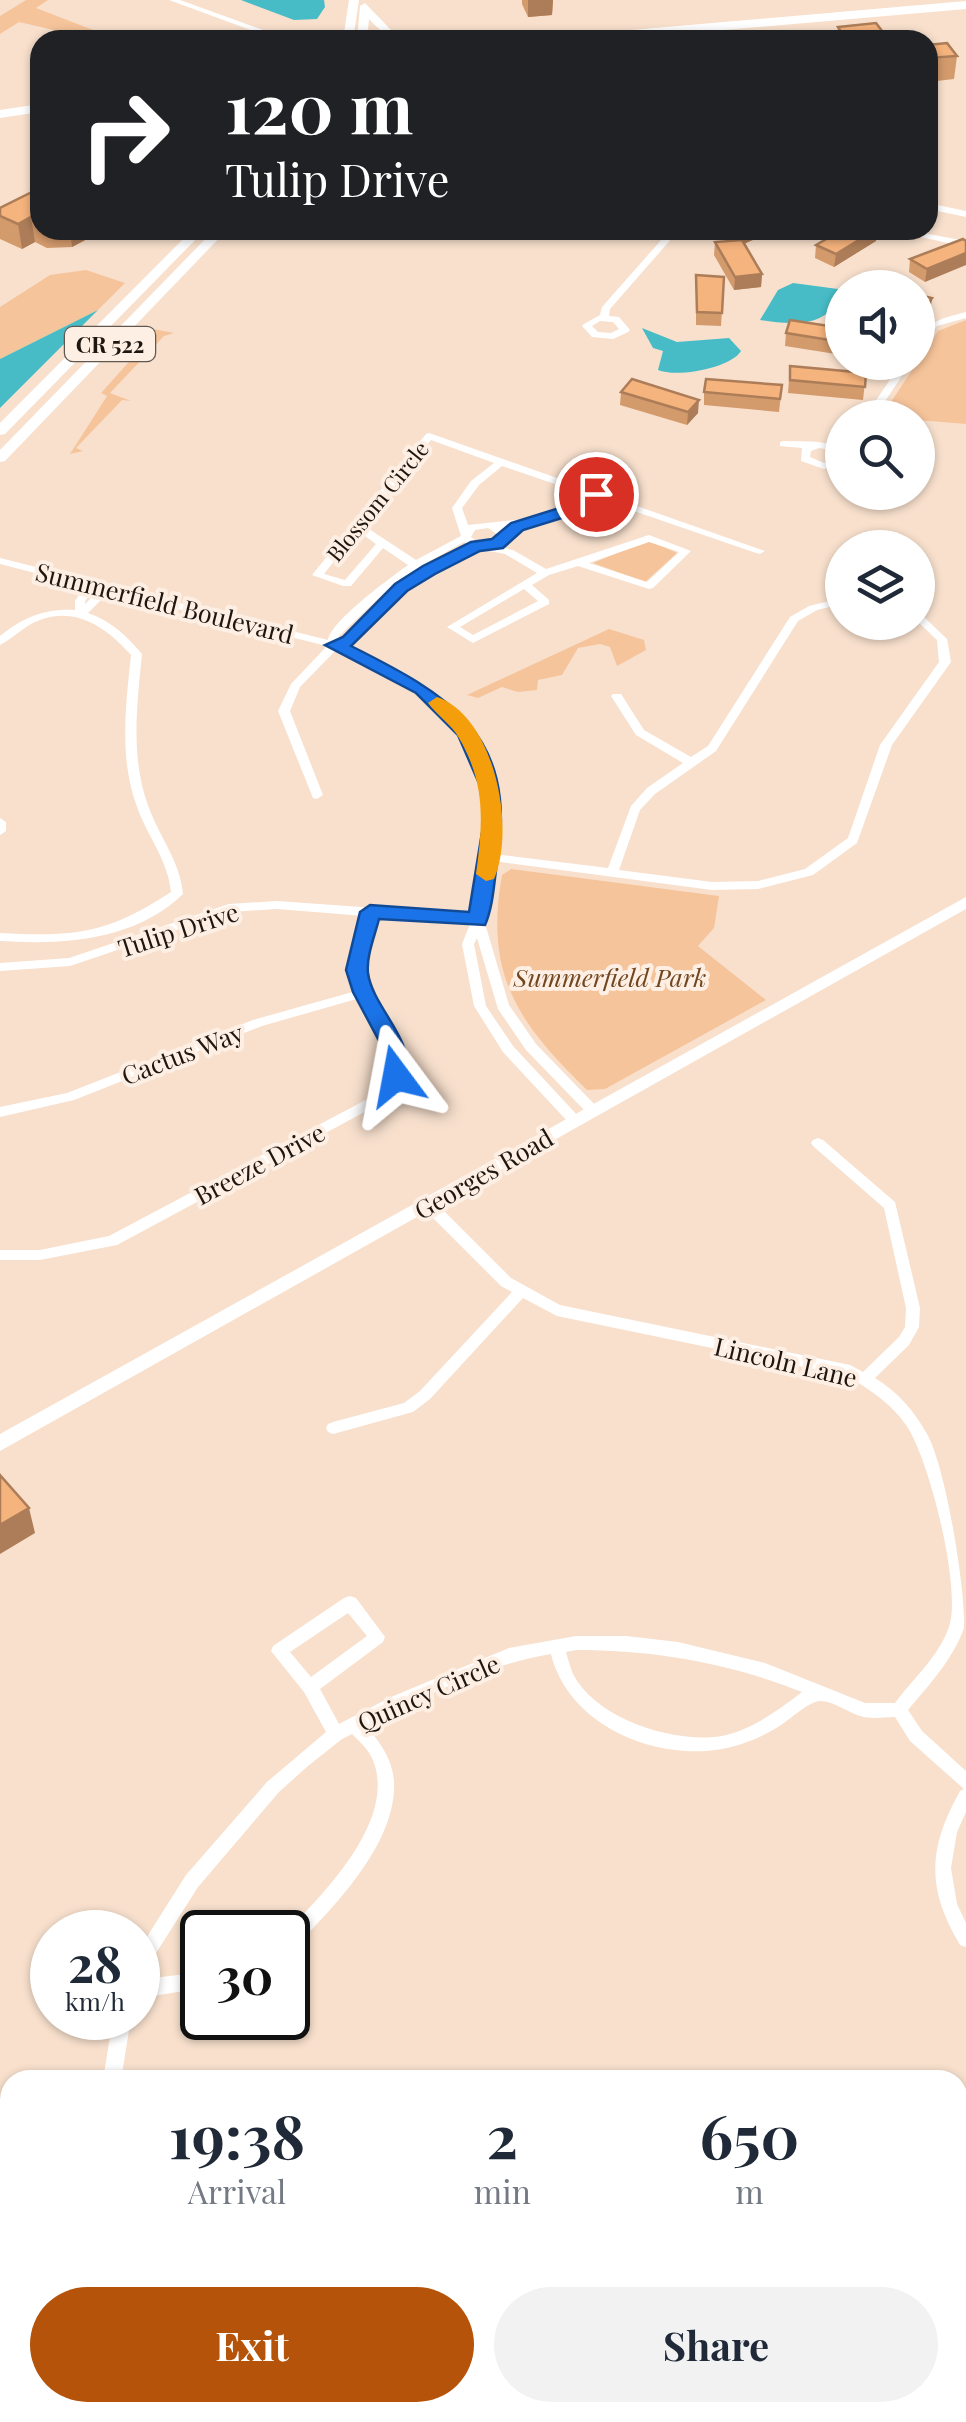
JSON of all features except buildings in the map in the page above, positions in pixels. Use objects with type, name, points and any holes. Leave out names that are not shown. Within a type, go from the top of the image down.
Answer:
[{"type":"highway","points":[[677,30],[966,4]]},
{"type":"highway","points":[[794,30],[966,15]]},
{"type":"highway","points":[[0,114],[30,110]]},
{"type":"highway","points":[[0,126],[30,122]]},
{"type":"main road","name":"CR 522","points":[[0,431],[190,240]]},
{"type":"main road","name":"CR 522","points":[[0,458],[211,240]]},
{"type":"street","points":[[173,0],[259,30]]},
{"type":"street","points":[[350,30],[354,0]]},
{"type":"street","points":[[363,30],[365,5]]},
{"type":"street","points":[[365,5],[386,30]]},
{"type":"street","points":[[938,208],[966,214]]},
{"type":"street","points":[[938,239],[966,244]]},
{"type":"street","points":[[604,317],[605,309],[666,240]]},
{"type":"street","points":[[935,324],[966,315]]},
{"type":"street","name":"Blossom Circle","points":[[420,568],[382,543],[347,584],[317,576],[429,436],[760,551]]},
{"type":"street","points":[[784,444],[825,446]]},
{"type":"street","points":[[812,446],[804,453],[805,459],[825,466]]},
{"type":"street","points":[[501,462],[475,483],[457,508],[465,535],[482,546],[509,552],[544,573]]},
{"type":"street","points":[[460,519],[479,525],[517,526],[575,509],[596,494]]},
{"type":"street","points":[[317,795],[284,711],[295,686],[334,645],[349,641],[420,568],[479,525]]},
{"type":"street","points":[[357,526],[382,543]]},
{"type":"street","points":[[495,526],[509,552]]},
{"type":"street","points":[[420,568],[503,538],[517,526]]},
{"type":"street","points":[[662,542],[676,541],[692,528]]},
{"type":"street","points":[[526,586],[545,602],[473,640],[452,626],[544,573],[649,538],[686,551],[649,586],[581,562]]},
{"type":"street","name":"Summerfield Boulevard","points":[[0,562],[334,645],[422,689],[466,732],[491,788],[494,814],[490,857],[478,920],[468,944],[480,1006],[508,1049],[574,1120]]},
{"type":"street","points":[[80,615],[80,601],[92,584]]},
{"type":"street","points":[[80,615],[107,588]]},
{"type":"street","points":[[614,870],[635,810],[650,791],[712,748],[794,618],[825,605]]},
{"type":"street","points":[[0,642],[21,621],[54,614],[96,616],[118,630],[136,654],[133,761],[142,806],[177,875],[177,894],[151,912],[92,938],[0,937]]},
{"type":"street","points":[[490,857],[614,870],[712,886],[758,885],[809,872],[842,851],[860,829],[886,745],[946,662],[942,639],[935,633]]},
{"type":"street","points":[[617,696],[640,732],[692,763]]},
{"type":"street","points":[[0,822],[0,831]]},
{"type":"street","name":"Georges Road","points":[[0,1443],[966,902]]},
{"type":"street","name":"Tulip Drive","points":[[0,967],[70,962],[228,908],[277,905],[478,920]]},
{"type":"street","name":"Breeze Drive","points":[[0,1255],[40,1255],[112,1241],[380,1098],[396,1076],[397,1054],[363,992],[357,970],[370,912]]},
{"type":"street","name":"Summerfield Boulevard","points":[[478,920],[504,1006],[531,1047],[592,1110]]},
{"type":"street","name":"Cactus Way","points":[[0,1112],[69,1097],[258,1023],[363,992]]},
{"type":"street","points":[[818,1143],[890,1206],[914,1308],[912,1327],[904,1341],[865,1378]]},
{"type":"street","name":"Lincoln Lane","points":[[429,1204],[520,1292],[558,1310],[643,1331],[802,1359],[865,1378],[916,1423],[930,1448],[961,1589],[954,1636],[899,1710]]},
{"type":"street","points":[[333,1428],[416,1402],[520,1292]]},
{"type":"street","points":[[310,1687],[377,1637],[350,1603],[279,1651],[310,1687],[336,1734]]},
{"type":"street","name":"Quincy Circle","points":[[160,1931],[192,1881],[273,1787],[336,1734],[474,1668],[557,1645],[626,1642],[722,1657],[865,1710],[899,1710]]},
{"type":"street","points":[[557,1645],[563,1672],[594,1709],[632,1728],[682,1743],[702,1745],[742,1738],[811,1695],[824,1694]]},
{"type":"street","points":[[899,1710],[916,1736],[966,1782]]},
{"type":"street","points":[[310,1916],[369,1847],[384,1808],[379,1755],[354,1724]]},
{"type":"street","points":[[966,1796],[952,1820],[941,1862],[949,1914],[966,1939]]},
{"type":"street","points":[[114,2070],[118,2040]]},
{"type":"green space","points":[[26,0],[48,0],[36,8],[93,30],[54,30],[19,22],[0,34],[0,16]]},
{"type":"green space","points":[[86,270],[125,283],[98,310],[0,359],[0,307],[50,275]]},
{"type":"green space","points":[[966,320],[966,424],[935,421],[935,400],[892,400],[906,380],[935,380],[938,331]]},
{"type":"green space","points":[[148,328],[174,333],[164,336],[110,393],[131,401],[122,400],[76,448],[83,451],[70,454],[107,396],[101,393],[154,334]]},
{"type":"green space","points":[[648,540],[677,553],[645,582],[593,563]]},
{"type":"green space","points":[[609,629],[644,640],[646,650],[617,666],[610,647],[600,644],[578,648],[562,675],[538,680],[537,690],[518,692],[502,687],[478,698],[467,695]]},
{"type":"green space","name":"Summerfield Park","points":[[511,869],[719,896],[714,928],[698,946],[766,1000],[605,1089],[587,1090],[525,1019],[503,969],[498,910],[502,875]]},
{"type":"water","points":[[241,0],[324,0],[325,7],[317,19],[294,20]]},
{"type":"water","points":[[793,283],[825,287],[825,314],[798,323],[760,320],[778,290]]},
{"type":"water","points":[[98,310],[0,408],[0,359]]},
{"type":"water","points":[[642,328],[677,342],[729,338],[741,351],[715,367],[690,372],[658,370],[663,351],[653,348]]},
{"type":"slow traffic","points":[[437,703],[466,732],[481,758],[491,788],[494,814],[486,874]]},
{"type":"route","points":[[396,1076],[397,1054],[363,992],[357,970],[370,912],[478,920],[490,857],[494,814],[491,788],[481,758],[466,732],[422,689],[398,673],[334,645],[349,641],[401,588],[429,570],[477,546],[497,544],[517,526],[575,509],[596,494]]}]
